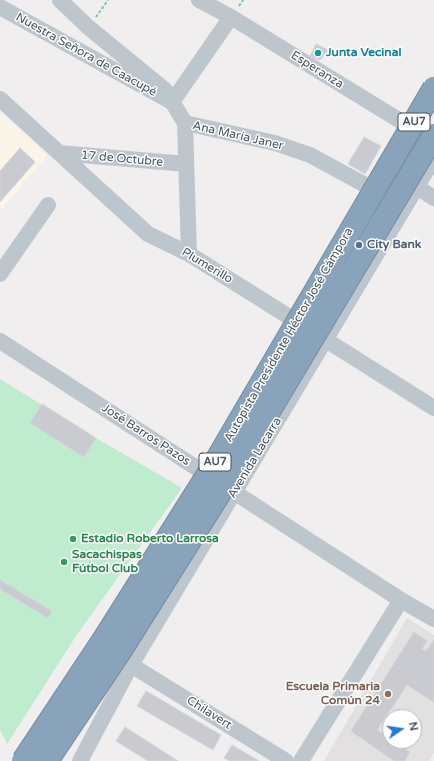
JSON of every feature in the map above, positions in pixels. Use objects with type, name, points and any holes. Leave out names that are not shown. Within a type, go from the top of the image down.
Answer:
[{"type":"highway","name":"Autopista Presidente Héctor José Cámpora","points":[[23,761],[104,639],[210,471],[434,88]]},
{"type":"highway","name":"Autopista Presidente Héctor José Cámpora","points":[[47,761],[121,650],[228,480],[434,135]]},
{"type":"street","name":"Ana María Janer","points":[[60,0],[88,27],[164,90],[185,124],[275,143],[310,155],[406,207]]},
{"type":"street","name":"Esperanza","points":[[199,0],[231,17],[434,141]]},
{"type":"street","name":"Nuestra Señora de Caacupé","points":[[0,7],[172,102]]},
{"type":"street","points":[[172,102],[231,17]]},
{"type":"street","name":"Plumerillo","points":[[0,100],[148,234],[189,254],[434,408]]},
{"type":"street","points":[[185,124],[189,254]]},
{"type":"street","name":"17 de Octubre","points":[[59,153],[186,164]]},
{"type":"street","name":"Avenida Lacarra","points":[[80,761],[131,665],[434,158]]},
{"type":"street","points":[[417,187],[434,198]]},
{"type":"street","points":[[0,274],[48,205]]},
{"type":"street","name":"José Barros Pazos","points":[[0,341],[402,600],[434,619]]},
{"type":"street","points":[[301,761],[402,600]]},
{"type":"street","name":"Chilavert","points":[[131,665],[286,761]]},
{"type":"path","points":[[88,27],[108,0]]},
{"type":"shaded area","points":[[0,111],[47,156],[0,211]]},
{"type":"shaded area","points":[[407,618],[434,635],[434,753],[429,761],[324,761]]},
{"type":"green space","name":"Sacachispas Fútbol Club","points":[[0,379],[96,438],[182,488],[76,636],[7,744],[0,729]]},
{"type":"building","name":"Junta Vecinal","points":[[316,44],[328,50],[320,60],[310,56]]},
{"type":"building","points":[[364,137],[381,146],[365,174],[348,164]]},
{"type":"building","points":[[20,148],[35,162],[0,202],[0,171]]},
{"type":"building","points":[[42,404],[96,438],[84,457],[30,423]]},
{"type":"building","points":[[0,580],[52,611],[48,618],[0,589]]},
{"type":"building","name":"Escuela Primaria Común 24","points":[[414,632],[427,641],[422,649],[426,651],[434,640],[434,702],[407,685],[391,709],[382,709],[382,722],[377,730],[382,733],[382,749],[406,749],[410,752],[405,761],[394,761],[351,731]]},
{"type":"building","points":[[146,691],[221,735],[213,750],[137,706]]},
{"type":"building","points":[[125,727],[178,761],[148,761],[116,741]]},
{"type":"building","points":[[232,745],[259,761],[230,761],[224,758]]},
{"type":"place","name":"Junta Vecinal","points":[[318,53]]},
{"type":"place","name":"City Bank","points":[[359,245]]},
{"type":"place","name":"Estadio Roberto Larrosa","points":[[73,539]]},
{"type":"place","name":"Sacachispas Fútbol Club","points":[[64,562]]},
{"type":"place","name":"Escuela Primaria Común 24","points":[[388,694]]}]
